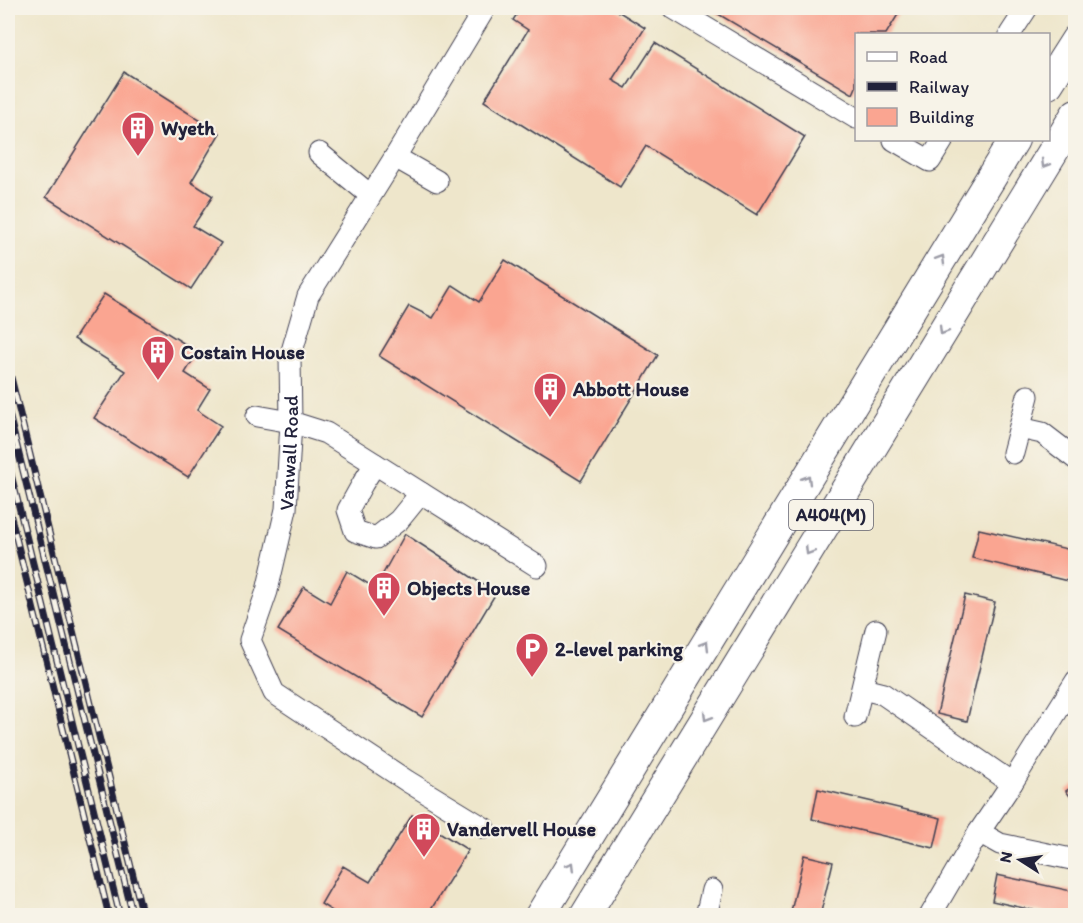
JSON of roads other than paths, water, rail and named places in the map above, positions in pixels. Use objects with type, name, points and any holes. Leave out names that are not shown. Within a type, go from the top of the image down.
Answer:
[{"type":"highway","points":[[1050,81],[1076,40]]},
{"type":"highway","name":"A404(M)","points":[[585,915],[1076,114]]},
{"type":"highway","name":"A404(M)","points":[[540,915],[1013,141]]},
{"type":"street","name":"Vanwall Road","points":[[484,828],[407,781],[274,693],[250,640],[267,591],[286,509],[291,422],[290,358],[308,296],[485,8]]},
{"type":"street","points":[[673,8],[855,117]]},
{"type":"street","points":[[1011,33],[1027,8]]},
{"type":"street","points":[[896,141],[930,161],[943,141]]},
{"type":"street","points":[[319,153],[370,195]]},
{"type":"street","points":[[395,157],[437,181]]},
{"type":"street","points":[[1013,453],[1028,396]]},
{"type":"street","points":[[257,416],[291,422],[326,433],[537,566]]},
{"type":"street","points":[[1020,428],[1042,434],[1076,459]]},
{"type":"street","points":[[375,464],[348,510],[355,531],[376,538],[399,520],[421,493]]},
{"type":"street","points":[[855,717],[876,630]]},
{"type":"street","points":[[930,915],[979,832],[1076,681]]},
{"type":"street","points":[[862,689],[883,694],[1012,783]]},
{"type":"street","points":[[979,832],[1000,844],[1076,860]]},
{"type":"street","points":[[706,915],[712,890]]},
{"type":"railway","points":[[8,365],[143,916]]},
{"type":"railway","points":[[8,410],[133,916]]},
{"type":"railway","points":[[8,462],[120,916]]},
{"type":"railway","points":[[8,505],[109,916]]},
{"type":"place","name":"Wyeth","points":[[138,157]]},
{"type":"place","name":"Costain House","points":[[158,381]]},
{"type":"place","name":"Abbott House","points":[[550,418]]},
{"type":"place","name":"Objects House","points":[[384,617]]},
{"type":"place","name":"2-level parking","points":[[532,678]]},
{"type":"place","name":"Vandervell House","points":[[424,858]]}]
